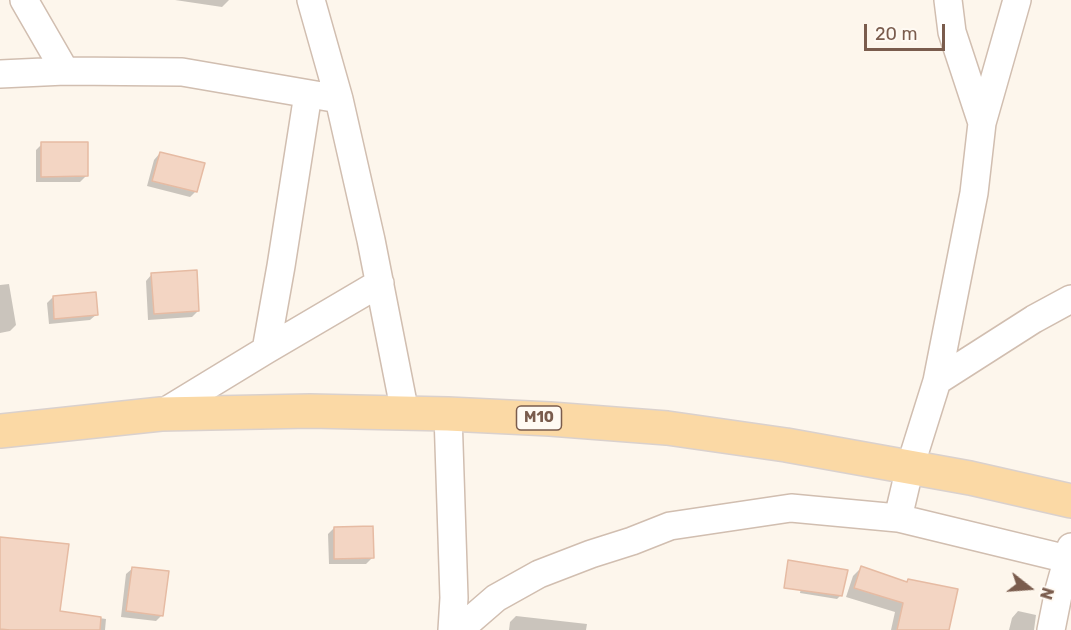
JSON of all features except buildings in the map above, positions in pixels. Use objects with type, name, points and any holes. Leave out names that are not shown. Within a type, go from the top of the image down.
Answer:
[{"type":"main road","name":"M10","points":[[0,431],[161,414],[310,411],[550,418],[666,428],[786,445],[970,478],[1071,501]]},
{"type":"street","points":[[24,0],[65,71]]},
{"type":"street","points":[[311,0],[339,99],[380,284],[405,413]]},
{"type":"street","points":[[948,0],[952,32],[982,123]]},
{"type":"street","points":[[898,518],[910,467],[937,381],[974,193],[982,123],[1017,0]]},
{"type":"street","points":[[0,74],[65,71],[182,72],[339,99]]},
{"type":"street","points":[[266,350],[308,94]]},
{"type":"street","points":[[161,414],[380,284]]},
{"type":"street","points":[[937,381],[1034,319],[1071,299]]},
{"type":"street","points":[[448,414],[454,598],[452,630]]},
{"type":"street","points":[[459,630],[496,597],[539,574],[591,554],[670,526],[790,508],[898,518],[1070,555],[1059,590],[1051,630]]}]
